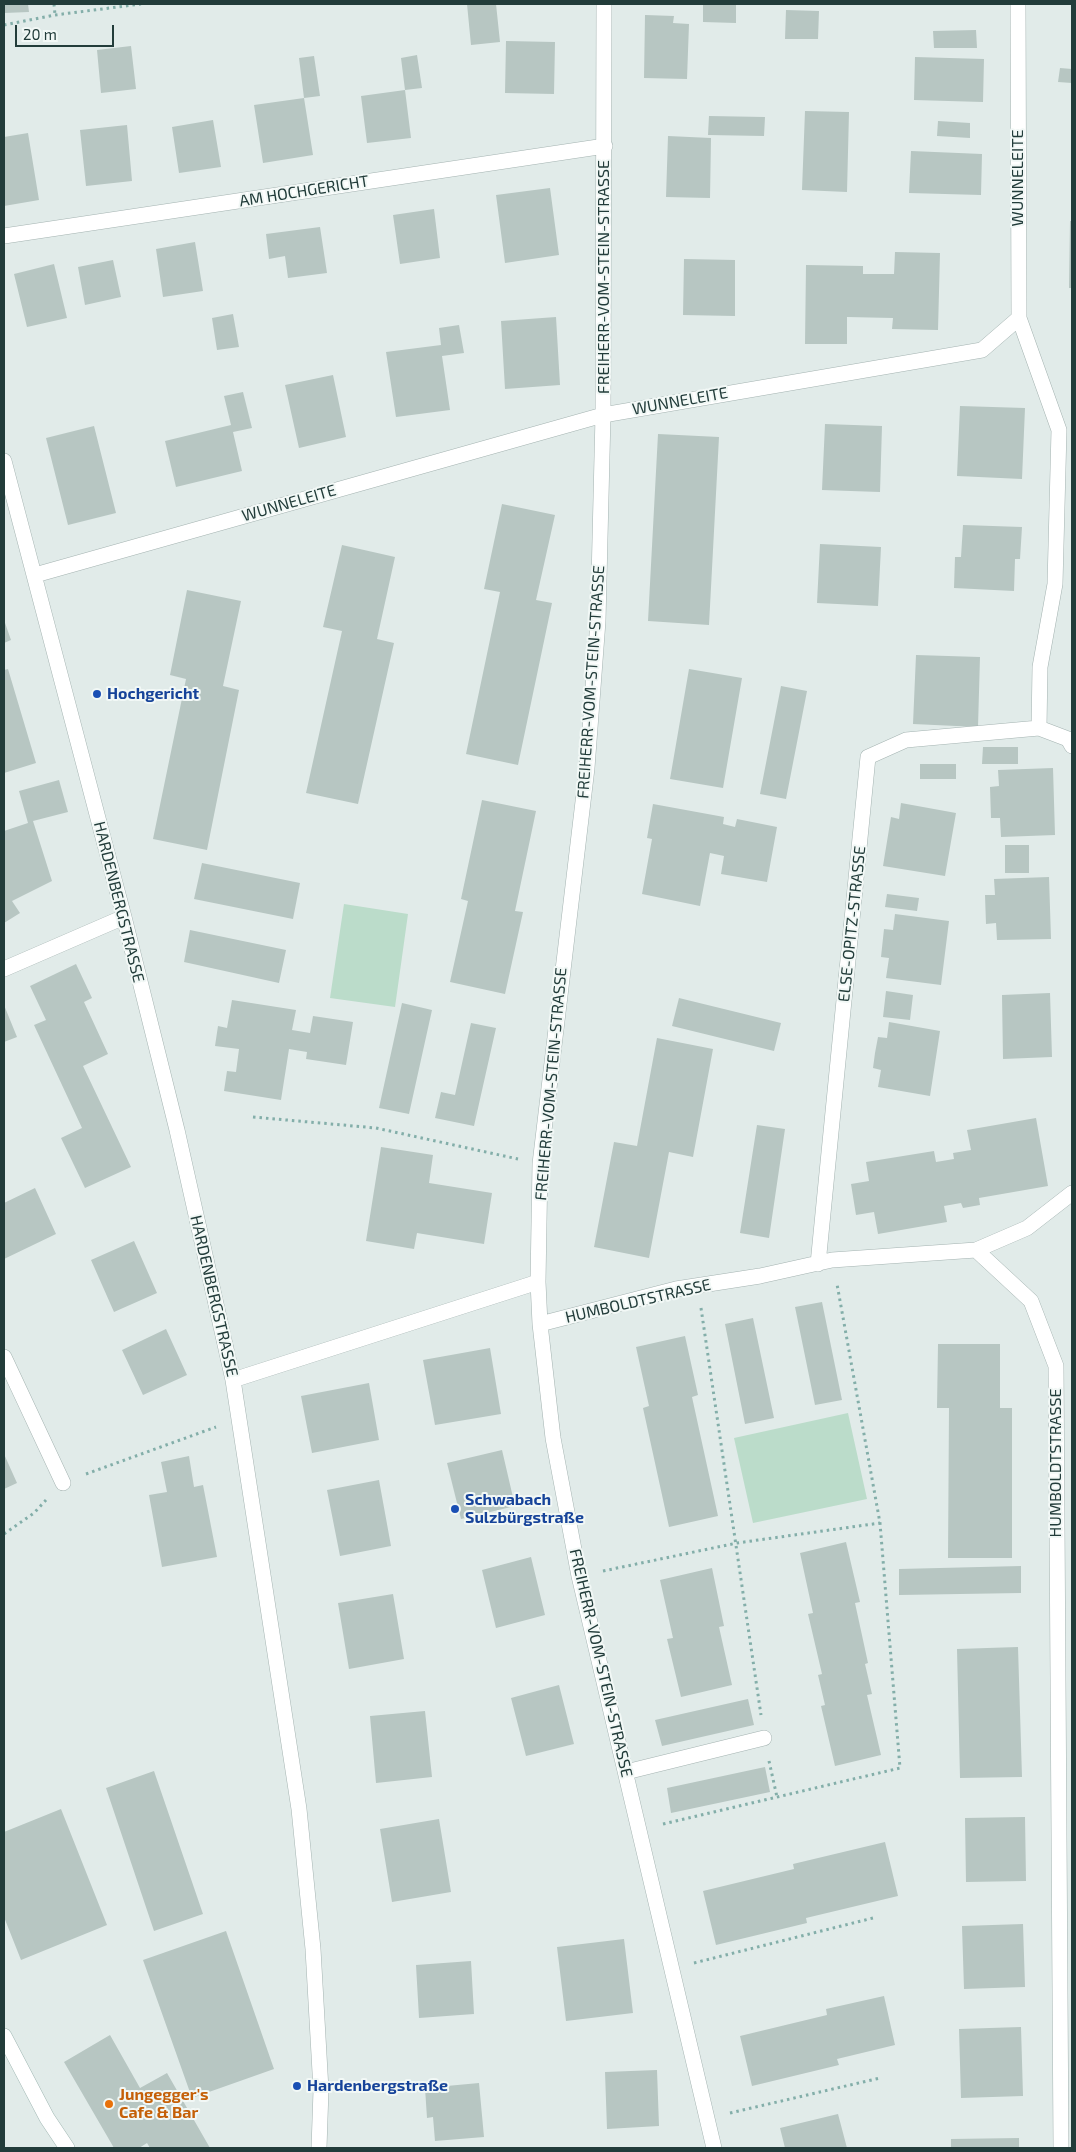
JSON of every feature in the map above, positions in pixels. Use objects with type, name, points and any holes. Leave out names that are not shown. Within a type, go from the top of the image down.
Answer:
[{"type":"street","name":"FREIHERR-VOM-STEIN-STRASSE","points":[[604,4],[603,415],[598,621],[587,768],[540,1164],[538,1282],[540,1324],[553,1438],[579,1576],[714,2148]]},
{"type":"street","name":"WUNNELEITE","points":[[35,575],[603,415],[982,350],[1019,318],[1018,4]]},
{"type":"street","name":"AM HOCHGERICHT","points":[[4,236],[604,146]]},
{"type":"street","points":[[1019,318],[1059,430],[1055,584],[1040,667],[1039,728],[1068,739],[1072,746]]},
{"type":"street","name":"HARDENBERGSTRASSE","points":[[4,461],[124,917],[177,1130],[232,1380],[299,1809],[313,1949],[320,2090],[320,2148]]},
{"type":"street","name":"ELSE-OPITZ-STRASSE","points":[[825,1262],[868,757],[906,740],[1039,728]]},
{"type":"street","points":[[4,969],[124,917]]},
{"type":"street","points":[[976,1250],[1027,1228],[1072,1193]]},
{"type":"street","name":"HUMBOLDTSTRASSE","points":[[540,1324],[676,1289],[760,1276],[825,1262],[976,1250],[1031,1301],[1056,1366],[1061,2148]]},
{"type":"street","points":[[232,1380],[538,1282]]},
{"type":"street","points":[[4,1356],[63,1483]]},
{"type":"street","points":[[626,1772],[764,1738]]},
{"type":"street","points":[[4,2036],[47,2118],[67,2148]]},
{"type":"path","points":[[54,4],[55,15]]},
{"type":"path","points":[[4,25],[55,15],[142,4]]},
{"type":"path","points":[[253,1117],[376,1128],[540,1164]]},
{"type":"path","points":[[638,1829],[900,1768],[880,1523],[825,1262]]},
{"type":"path","points":[[698,1285],[764,1738],[777,1797]]},
{"type":"path","points":[[4,1534],[34,1512],[63,1483],[239,1419]]},
{"type":"path","points":[[579,1576],[737,1543],[880,1523]]},
{"type":"path","points":[[672,1969],[873,1918]]},
{"type":"path","points":[[707,2118],[880,2078]]},
{"type":"green space","points":[[344,904],[408,914],[395,1007],[330,998]]},
{"type":"green space","points":[[848,1413],[867,1499],[753,1523],[734,1438]]},
{"type":"building","points":[[4,4],[28,4],[29,12],[4,13]]},
{"type":"building","points":[[467,4],[496,4],[500,42],[471,45]]},
{"type":"building","points":[[703,4],[736,4],[736,23],[703,22]]},
{"type":"building","points":[[786,10],[819,11],[818,39],[785,39]]},
{"type":"building","points":[[645,15],[674,16],[673,23],[689,24],[687,79],[644,78]]},
{"type":"building","points":[[976,30],[977,48],[934,48],[933,31]]},
{"type":"building","points":[[506,41],[555,42],[554,94],[505,93]]},
{"type":"building","points":[[131,46],[136,89],[101,93],[97,50]]},
{"type":"building","points":[[417,55],[422,88],[405,90],[401,58]]},
{"type":"building","points":[[314,56],[320,96],[304,98],[299,58]]},
{"type":"building","points":[[915,57],[984,59],[983,102],[914,100]]},
{"type":"building","points":[[1060,68],[1072,69],[1072,83],[1058,82]]},
{"type":"building","points":[[405,90],[411,138],[367,143],[361,96]]},
{"type":"building","points":[[304,98],[313,155],[263,163],[254,105]]},
{"type":"building","points":[[805,111],[849,112],[847,192],[802,190]]},
{"type":"building","points":[[709,116],[765,117],[764,136],[708,135]]},
{"type":"building","points":[[213,120],[221,167],[179,173],[172,127]]},
{"type":"building","points":[[938,121],[970,123],[970,138],[937,136]]},
{"type":"building","points":[[127,125],[132,181],[86,186],[80,130]]},
{"type":"building","points":[[28,133],[39,200],[4,206],[4,137]]},
{"type":"building","points":[[668,136],[711,138],[710,198],[666,197]]},
{"type":"building","points":[[911,151],[982,154],[981,195],[909,193]]},
{"type":"building","points":[[550,188],[559,255],[505,263],[496,195]]},
{"type":"building","points":[[434,209],[440,258],[400,264],[393,215]]},
{"type":"building","points":[[1070,221],[1072,221],[1072,288],[1069,288]]},
{"type":"building","points":[[320,227],[327,273],[288,278],[285,256],[269,259],[266,234]]},
{"type":"building","points":[[195,242],[203,291],[163,297],[156,249]]},
{"type":"building","points":[[895,252],[940,253],[938,330],[892,329],[893,318],[847,317],[847,344],[805,344],[806,265],[863,266],[863,274],[894,274]]},
{"type":"building","points":[[684,259],[735,260],[735,316],[683,315]]},
{"type":"building","points":[[113,260],[121,297],[85,305],[78,267]]},
{"type":"building","points":[[54,264],[67,318],[27,327],[14,274]]},
{"type":"building","points":[[233,314],[239,347],[217,350],[212,318]]},
{"type":"building","points":[[556,317],[560,385],[505,389],[501,321]]},
{"type":"building","points":[[459,325],[464,353],[442,356],[450,410],[396,417],[386,352],[441,345],[439,328]]},
{"type":"building","points":[[333,375],[346,437],[299,448],[285,385]]},
{"type":"building","points":[[243,392],[252,428],[233,432],[242,471],[176,487],[165,441],[231,425],[224,396]]},
{"type":"building","points":[[960,406],[1025,408],[1022,479],[957,476]]},
{"type":"building","points":[[825,424],[882,426],[880,492],[822,490]]},
{"type":"building","points":[[94,426],[116,513],[68,525],[46,438]]},
{"type":"building","points":[[658,434],[719,437],[709,625],[648,621]]},
{"type":"building","points":[[502,504],[555,515],[536,600],[552,603],[518,765],[466,754],[500,592],[484,589]]},
{"type":"building","points":[[963,525],[1022,527],[1020,559],[1015,559],[1014,591],[954,588],[955,557],[961,557]]},
{"type":"building","points":[[820,544],[881,547],[878,606],[817,603]]},
{"type":"building","points":[[342,545],[395,557],[377,639],[394,643],[358,804],[306,793],[342,631],[323,627]]},
{"type":"building","points":[[187,590],[241,601],[223,686],[239,690],[207,850],[153,839],[186,679],[170,675]]},
{"type":"building","points":[[4,620],[11,640],[4,643]]},
{"type":"building","points":[[916,655],[980,657],[978,727],[913,724]]},
{"type":"building","points":[[8,669],[36,763],[4,773],[4,670]]},
{"type":"building","points":[[689,669],[742,678],[723,788],[670,779]]},
{"type":"building","points":[[781,686],[807,691],[786,799],[760,794]]},
{"type":"building","points":[[983,747],[1018,747],[1018,764],[982,764]]},
{"type":"building","points":[[920,764],[956,764],[956,779],[920,779]]},
{"type":"building","points":[[1053,768],[1055,835],[1001,837],[1000,818],[991,818],[990,787],[999,786],[998,770]]},
{"type":"building","points":[[59,780],[68,812],[33,821],[52,881],[12,901],[20,913],[4,923],[4,831],[28,823],[19,791]]},
{"type":"building","points":[[482,800],[536,811],[515,911],[523,912],[505,994],[450,982],[468,901],[461,899]]},
{"type":"building","points":[[901,803],[956,813],[945,876],[883,866],[891,817],[899,819]]},
{"type":"building","points":[[653,804],[724,817],[723,824],[735,827],[737,819],[777,827],[767,882],[721,874],[724,856],[710,853],[700,906],[642,894],[652,839],[647,838]]},
{"type":"building","points":[[1005,845],[1029,845],[1029,873],[1005,873]]},
{"type":"building","points":[[202,863],[300,883],[293,919],[194,899]]},
{"type":"building","points":[[1049,877],[1051,939],[997,940],[996,923],[986,924],[985,895],[995,895],[994,879]]},
{"type":"building","points":[[887,894],[919,898],[917,911],[885,907]]},
{"type":"building","points":[[895,914],[949,921],[941,985],[886,978],[889,958],[881,957],[884,929],[893,930]]},
{"type":"building","points":[[190,930],[286,950],[279,983],[184,962]]},
{"type":"building","points":[[76,964],[92,998],[84,1002],[108,1054],[83,1066],[131,1167],[85,1188],[61,1138],[82,1128],[34,1025],[46,1020],[30,986]]},
{"type":"building","points":[[886,991],[913,995],[910,1020],[883,1017]]},
{"type":"building","points":[[1050,993],[1052,1057],[1003,1059],[1002,995]]},
{"type":"building","points":[[679,998],[781,1023],[774,1051],[672,1026]]},
{"type":"building","points":[[232,1000],[296,1010],[292,1030],[310,1033],[313,1016],[353,1022],[346,1065],[306,1059],[307,1052],[289,1049],[281,1100],[224,1091],[227,1071],[236,1072],[239,1049],[215,1046],[218,1026],[227,1028]]},
{"type":"building","points":[[402,1003],[432,1010],[409,1114],[379,1108]]},
{"type":"building","points":[[4,1005],[17,1037],[4,1042]]},
{"type":"building","points":[[889,1022],[940,1031],[930,1096],[878,1087],[881,1070],[873,1068],[875,1053],[878,1037],[887,1038]]},
{"type":"building","points":[[471,1023],[496,1028],[474,1126],[435,1118],[441,1092],[455,1095]]},
{"type":"building","points":[[657,1038],[713,1049],[693,1157],[669,1152],[649,1258],[594,1247],[614,1142],[637,1146]]},
{"type":"building","points":[[1036,1118],[1048,1186],[979,1198],[980,1205],[963,1208],[961,1203],[944,1206],[947,1222],[878,1234],[874,1212],[856,1215],[851,1184],[869,1181],[866,1162],[934,1151],[936,1162],[954,1159],[953,1153],[971,1150],[967,1130]]},
{"type":"building","points":[[757,1125],[785,1129],[769,1238],[740,1233]]},
{"type":"building","points":[[381,1147],[433,1155],[429,1183],[492,1193],[484,1244],[417,1233],[414,1249],[366,1241]]},
{"type":"building","points":[[35,1188],[56,1234],[4,1259],[4,1203]]},
{"type":"building","points":[[134,1241],[157,1293],[114,1312],[91,1260]]},
{"type":"building","points":[[822,1302],[842,1400],[815,1405],[795,1307]]},
{"type":"building","points":[[753,1318],[774,1418],[745,1424],[725,1324]]},
{"type":"building","points":[[166,1329],[187,1375],[143,1395],[122,1350]]},
{"type":"building","points":[[685,1336],[698,1395],[692,1397],[718,1516],[669,1527],[643,1408],[649,1406],[636,1347]]},
{"type":"building","points":[[938,1344],[1000,1344],[1000,1408],[1012,1408],[1012,1558],[948,1558],[949,1408],[937,1408]]},
{"type":"building","points":[[490,1348],[501,1414],[435,1425],[423,1360]]},
{"type":"building","points":[[369,1383],[379,1440],[312,1453],[301,1396]]},
{"type":"building","points":[[502,1450],[515,1506],[461,1519],[447,1463]]},
{"type":"building","points":[[4,1454],[17,1483],[4,1489]]},
{"type":"building","points":[[189,1456],[194,1487],[203,1485],[217,1557],[162,1567],[149,1495],[167,1492],[161,1462]]},
{"type":"building","points":[[379,1480],[391,1546],[340,1556],[327,1490]]},
{"type":"building","points":[[846,1542],[860,1602],[855,1603],[868,1663],[865,1664],[872,1694],[867,1695],[881,1755],[835,1766],[821,1706],[825,1705],[818,1675],[822,1674],[808,1614],[813,1613],[800,1553]]},
{"type":"building","points":[[531,1557],[545,1615],[496,1628],[482,1570]]},
{"type":"building","points":[[1021,1566],[1021,1593],[899,1595],[899,1569]]},
{"type":"building","points":[[712,1568],[724,1626],[719,1627],[732,1685],[681,1697],[667,1639],[673,1638],[660,1580]]},
{"type":"building","points":[[393,1594],[404,1659],[349,1669],[338,1603]]},
{"type":"building","points":[[1018,1647],[1022,1777],[960,1778],[957,1649]]},
{"type":"building","points":[[559,1685],[574,1744],[526,1756],[511,1698]]},
{"type":"building","points":[[748,1699],[754,1725],[662,1746],[655,1720]]},
{"type":"building","points":[[425,1711],[432,1777],[376,1783],[370,1716]]},
{"type":"building","points":[[765,1767],[770,1792],[671,1813],[667,1788]]},
{"type":"building","points":[[154,1771],[203,1914],[154,1931],[106,1788]]},
{"type":"building","points":[[61,1809],[107,1925],[21,1960],[4,1917],[4,1832]]},
{"type":"building","points":[[1025,1817],[1026,1881],[966,1882],[965,1818]]},
{"type":"building","points":[[439,1819],[451,1892],[392,1902],[380,1829]]},
{"type":"building","points":[[885,1842],[898,1896],[806,1918],[807,1923],[716,1945],[703,1891],[794,1869],[793,1864]]},
{"type":"building","points":[[1023,1924],[1025,1987],[964,1989],[962,1926]]},
{"type":"building","points":[[226,1931],[274,2069],[192,2098],[143,1960]]},
{"type":"building","points":[[624,1939],[633,2013],[566,2021],[557,1947]]},
{"type":"building","points":[[471,1961],[474,2014],[419,2018],[416,1965]]},
{"type":"building","points":[[884,1996],[895,2045],[837,2059],[839,2065],[752,2086],[740,2036],[827,2015],[826,2009]]},
{"type":"building","points":[[1021,2027],[1023,2096],[961,2098],[959,2029]]},
{"type":"building","points":[[110,2035],[140,2088],[167,2073],[210,2148],[150,2148],[147,2143],[139,2148],[114,2148],[64,2062]]},
{"type":"building","points":[[657,2070],[659,2126],[607,2129],[605,2072]]},
{"type":"building","points":[[479,2083],[484,2137],[435,2141],[433,2117],[427,2118],[425,2088]]},
{"type":"building","points":[[838,2114],[847,2148],[785,2148],[780,2128]]},
{"type":"building","points":[[1019,2138],[1019,2148],[951,2148],[951,2139]]},
{"type":"place","name":"Hochgericht","points":[[97,694]]},
{"type":"place","name":"Schwabach Sulzbürgstraße","points":[[455,1509]]},
{"type":"place","name":"Hardenbergstraße","points":[[297,2086]]},
{"type":"place","name":"Jungegger's Cafe & Bar","points":[[109,2104]]}]
